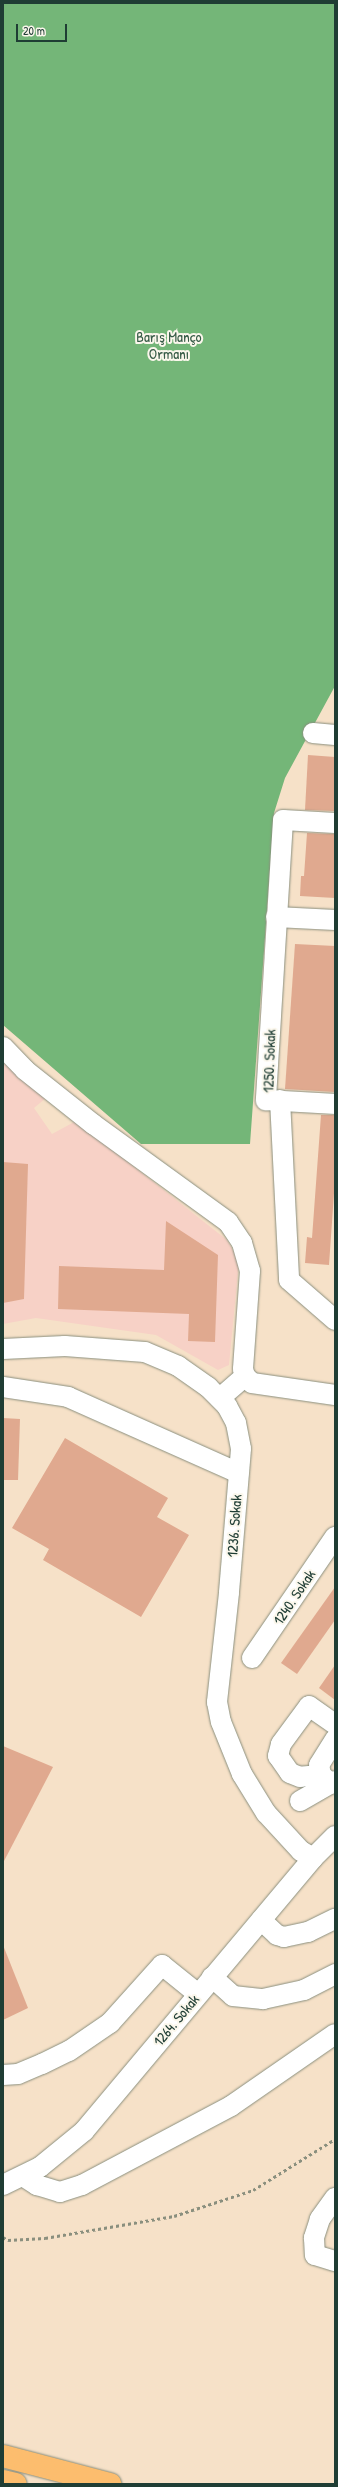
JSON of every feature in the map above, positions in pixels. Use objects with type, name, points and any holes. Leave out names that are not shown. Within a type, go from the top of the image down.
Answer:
[{"type":"main road","points":[[3,2456],[110,2484]]},
{"type":"main road","points":[[3,2481],[16,2484]]},
{"type":"street","points":[[314,733],[335,735]]},
{"type":"street","name":"1250. Sokak","points":[[334,1313],[289,1280],[280,1100],[266,1100],[283,820],[335,824]]},
{"type":"street","points":[[276,917],[335,920]]},
{"type":"street","points":[[3,1047],[25,1070],[87,1119],[228,1222],[242,1243],[250,1271],[243,1369],[245,1376],[252,1383],[335,1395]]},
{"type":"street","points":[[280,1100],[335,1104]]},
{"type":"street","name":"1236. Sokak","points":[[3,1349],[65,1346],[145,1352],[178,1366],[220,1398],[227,1406],[236,1423],[240,1449],[217,1702],[221,1722],[242,1774],[266,1813],[301,1851],[313,1858]]},
{"type":"street","points":[[220,1398],[245,1376]]},
{"type":"street","points":[[3,1387],[68,1397],[239,1473]]},
{"type":"street","name":"1240. Sokak","points":[[252,1658],[335,1537]]},
{"type":"street","points":[[329,1780],[290,1773],[278,1756],[281,1744],[308,1706],[335,1724]]},
{"type":"street","points":[[329,1780],[319,1765],[335,1739]]},
{"type":"street","points":[[300,1801],[329,1780]]},
{"type":"street","name":"1264. Sokak","points":[[3,2185],[23,2176],[56,2156],[84,2131],[313,1858],[335,1836]]},
{"type":"street","points":[[261,1920],[277,1935],[284,1937],[308,1932],[335,1919]]},
{"type":"street","points":[[3,2075],[18,2074],[69,2051],[110,2023],[162,1965],[198,1994]]},
{"type":"street","points":[[212,1977],[233,1996],[263,1999],[304,1990],[335,1974]]},
{"type":"street","points":[[23,2176],[38,2186],[60,2192],[82,2185],[240,2100],[335,2034]]},
{"type":"street","points":[[335,2198],[320,2219],[314,2238],[315,2255],[335,2261]]},
{"type":"path","points":[[3,2237],[8,2240],[45,2238],[174,2216],[253,2190],[335,2140]]},
{"type":"shaded area","points":[[3,1062],[46,1098],[34,1108],[52,1134],[76,1121],[227,1240],[239,1261],[229,1365],[218,1370],[156,1335],[36,1318],[3,1324]]},
{"type":"green space","name":"Barış Manço Ormanı","points":[[3,3],[335,3],[335,686],[285,778],[274,813],[250,1144],[141,1144],[3,1025]]},
{"type":"building","points":[[308,755],[335,757],[335,811],[305,810]]},
{"type":"building","points":[[307,833],[335,834],[335,898],[300,896],[301,876],[304,876]]},
{"type":"building","points":[[295,944],[335,946],[335,1092],[285,1089]]},
{"type":"building","points":[[321,1115],[335,1115],[335,1179],[329,1265],[305,1263],[307,1237],[312,1238]]},
{"type":"building","points":[[3,1162],[28,1164],[24,1299],[3,1303]]},
{"type":"building","points":[[166,1221],[218,1255],[215,1342],[188,1341],[189,1314],[58,1309],[59,1266],[164,1270]]},
{"type":"building","points":[[3,1418],[20,1419],[18,1480],[3,1480]]},
{"type":"building","points":[[65,1438],[168,1498],[157,1517],[189,1535],[141,1617],[43,1560],[49,1549],[12,1528]]},
{"type":"building","points":[[335,1587],[335,1620],[297,1674],[281,1663]]},
{"type":"building","points":[[335,1665],[335,1700],[319,1688]]},
{"type":"building","points":[[3,1746],[53,1767],[3,1863]]},
{"type":"building","points":[[3,1945],[28,2008],[3,2020]]}]
